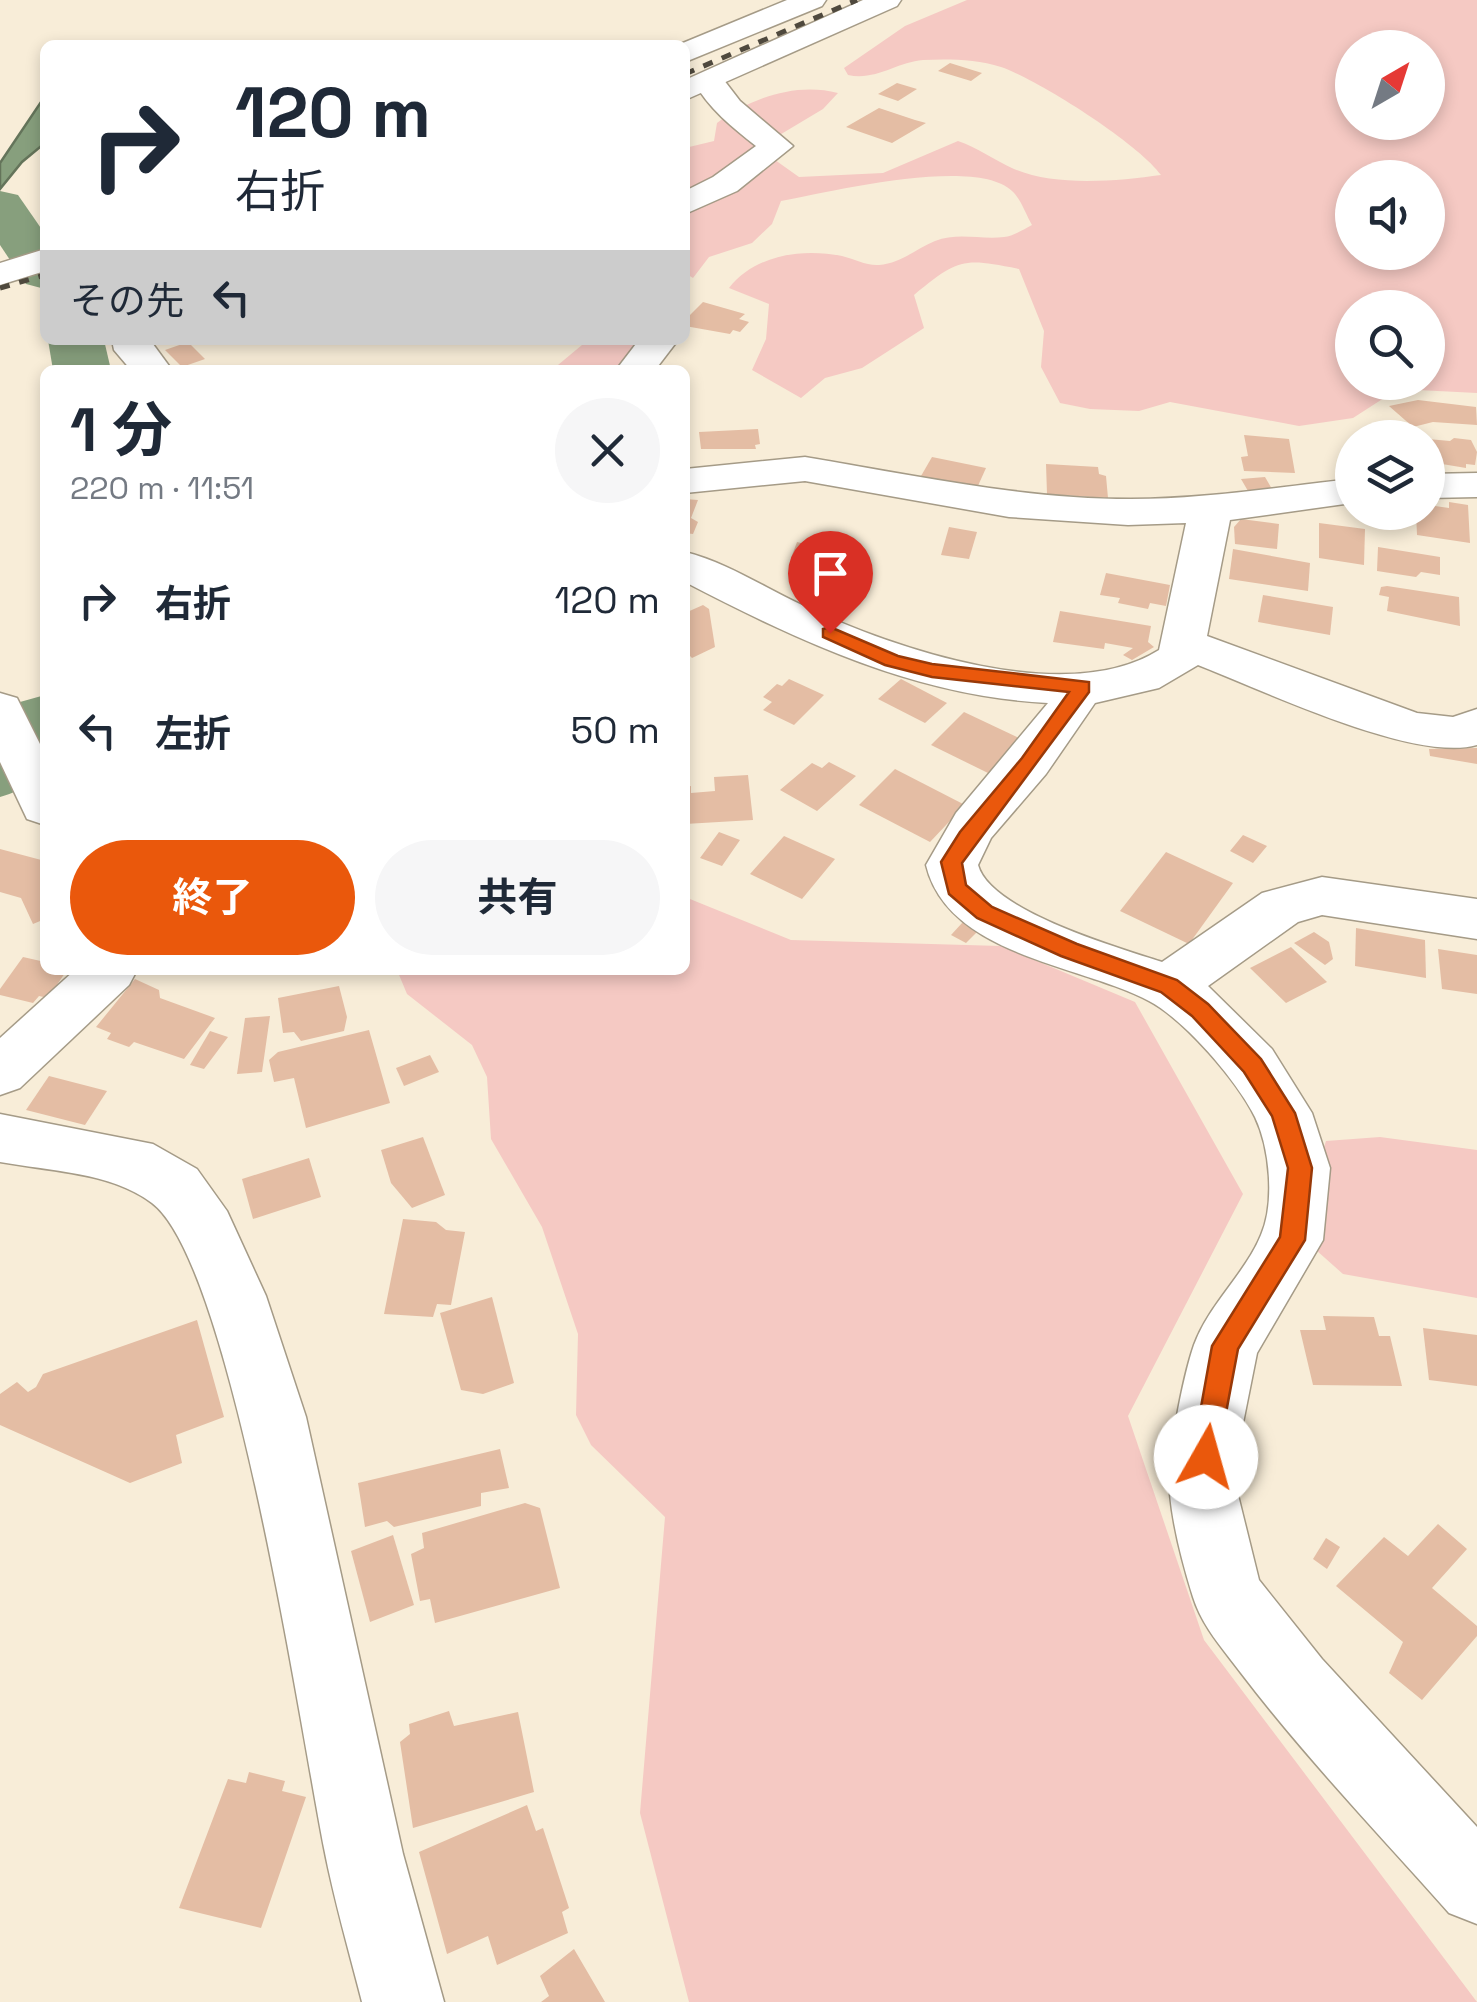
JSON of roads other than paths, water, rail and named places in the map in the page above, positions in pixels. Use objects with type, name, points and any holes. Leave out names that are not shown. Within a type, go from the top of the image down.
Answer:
[{"type":"main road","points":[[690,51],[812,0]]},
{"type":"main road","points":[[690,202],[725,184],[777,146],[738,112],[697,86],[887,0]]},
{"type":"main road","points":[[0,274],[40,262]]},
{"type":"main road","points":[[132,345],[148,365]]},
{"type":"main road","points":[[638,365],[655,345]]},
{"type":"main road","points":[[690,480],[805,469],[1073,511],[1213,510],[1335,494]]},
{"type":"main road","points":[[1445,486],[1477,485]]},
{"type":"main road","points":[[690,567],[892,660],[987,679],[1082,687],[1117,685],[1162,670],[1180,657],[1186,644],[1206,526],[1213,510]]},
{"type":"main road","points":[[1186,644],[1411,729],[1460,734],[1477,725]]},
{"type":"main road","points":[[1082,687],[952,862],[956,889],[985,912],[1069,950],[1169,986],[1200,1010],[1252,1065],[1283,1113],[1300,1168],[1292,1240],[1226,1346],[1210,1422],[1203,1491],[1228,1597],[1296,1686],[1477,1886]]},
{"type":"main road","points":[[0,709],[40,796]]},
{"type":"main road","points":[[1169,986],[1281,907],[1300,898],[1322,896],[1477,919]]},
{"type":"main road","points":[[0,1072],[105,975]]},
{"type":"main road","points":[[0,1138],[132,1162],[176,1186],[206,1230],[236,1296],[274,1417],[364,1854],[403,2002]]},
{"type":"waterway","points":[[0,206],[40,266]]},
{"type":"waterway","points":[[77,345],[81,365]]},
{"type":"waterway","points":[[0,772],[40,725]]},
{"type":"railway","points":[[690,72],[857,0]]},
{"type":"railway","points":[[0,288],[40,276]]}]
